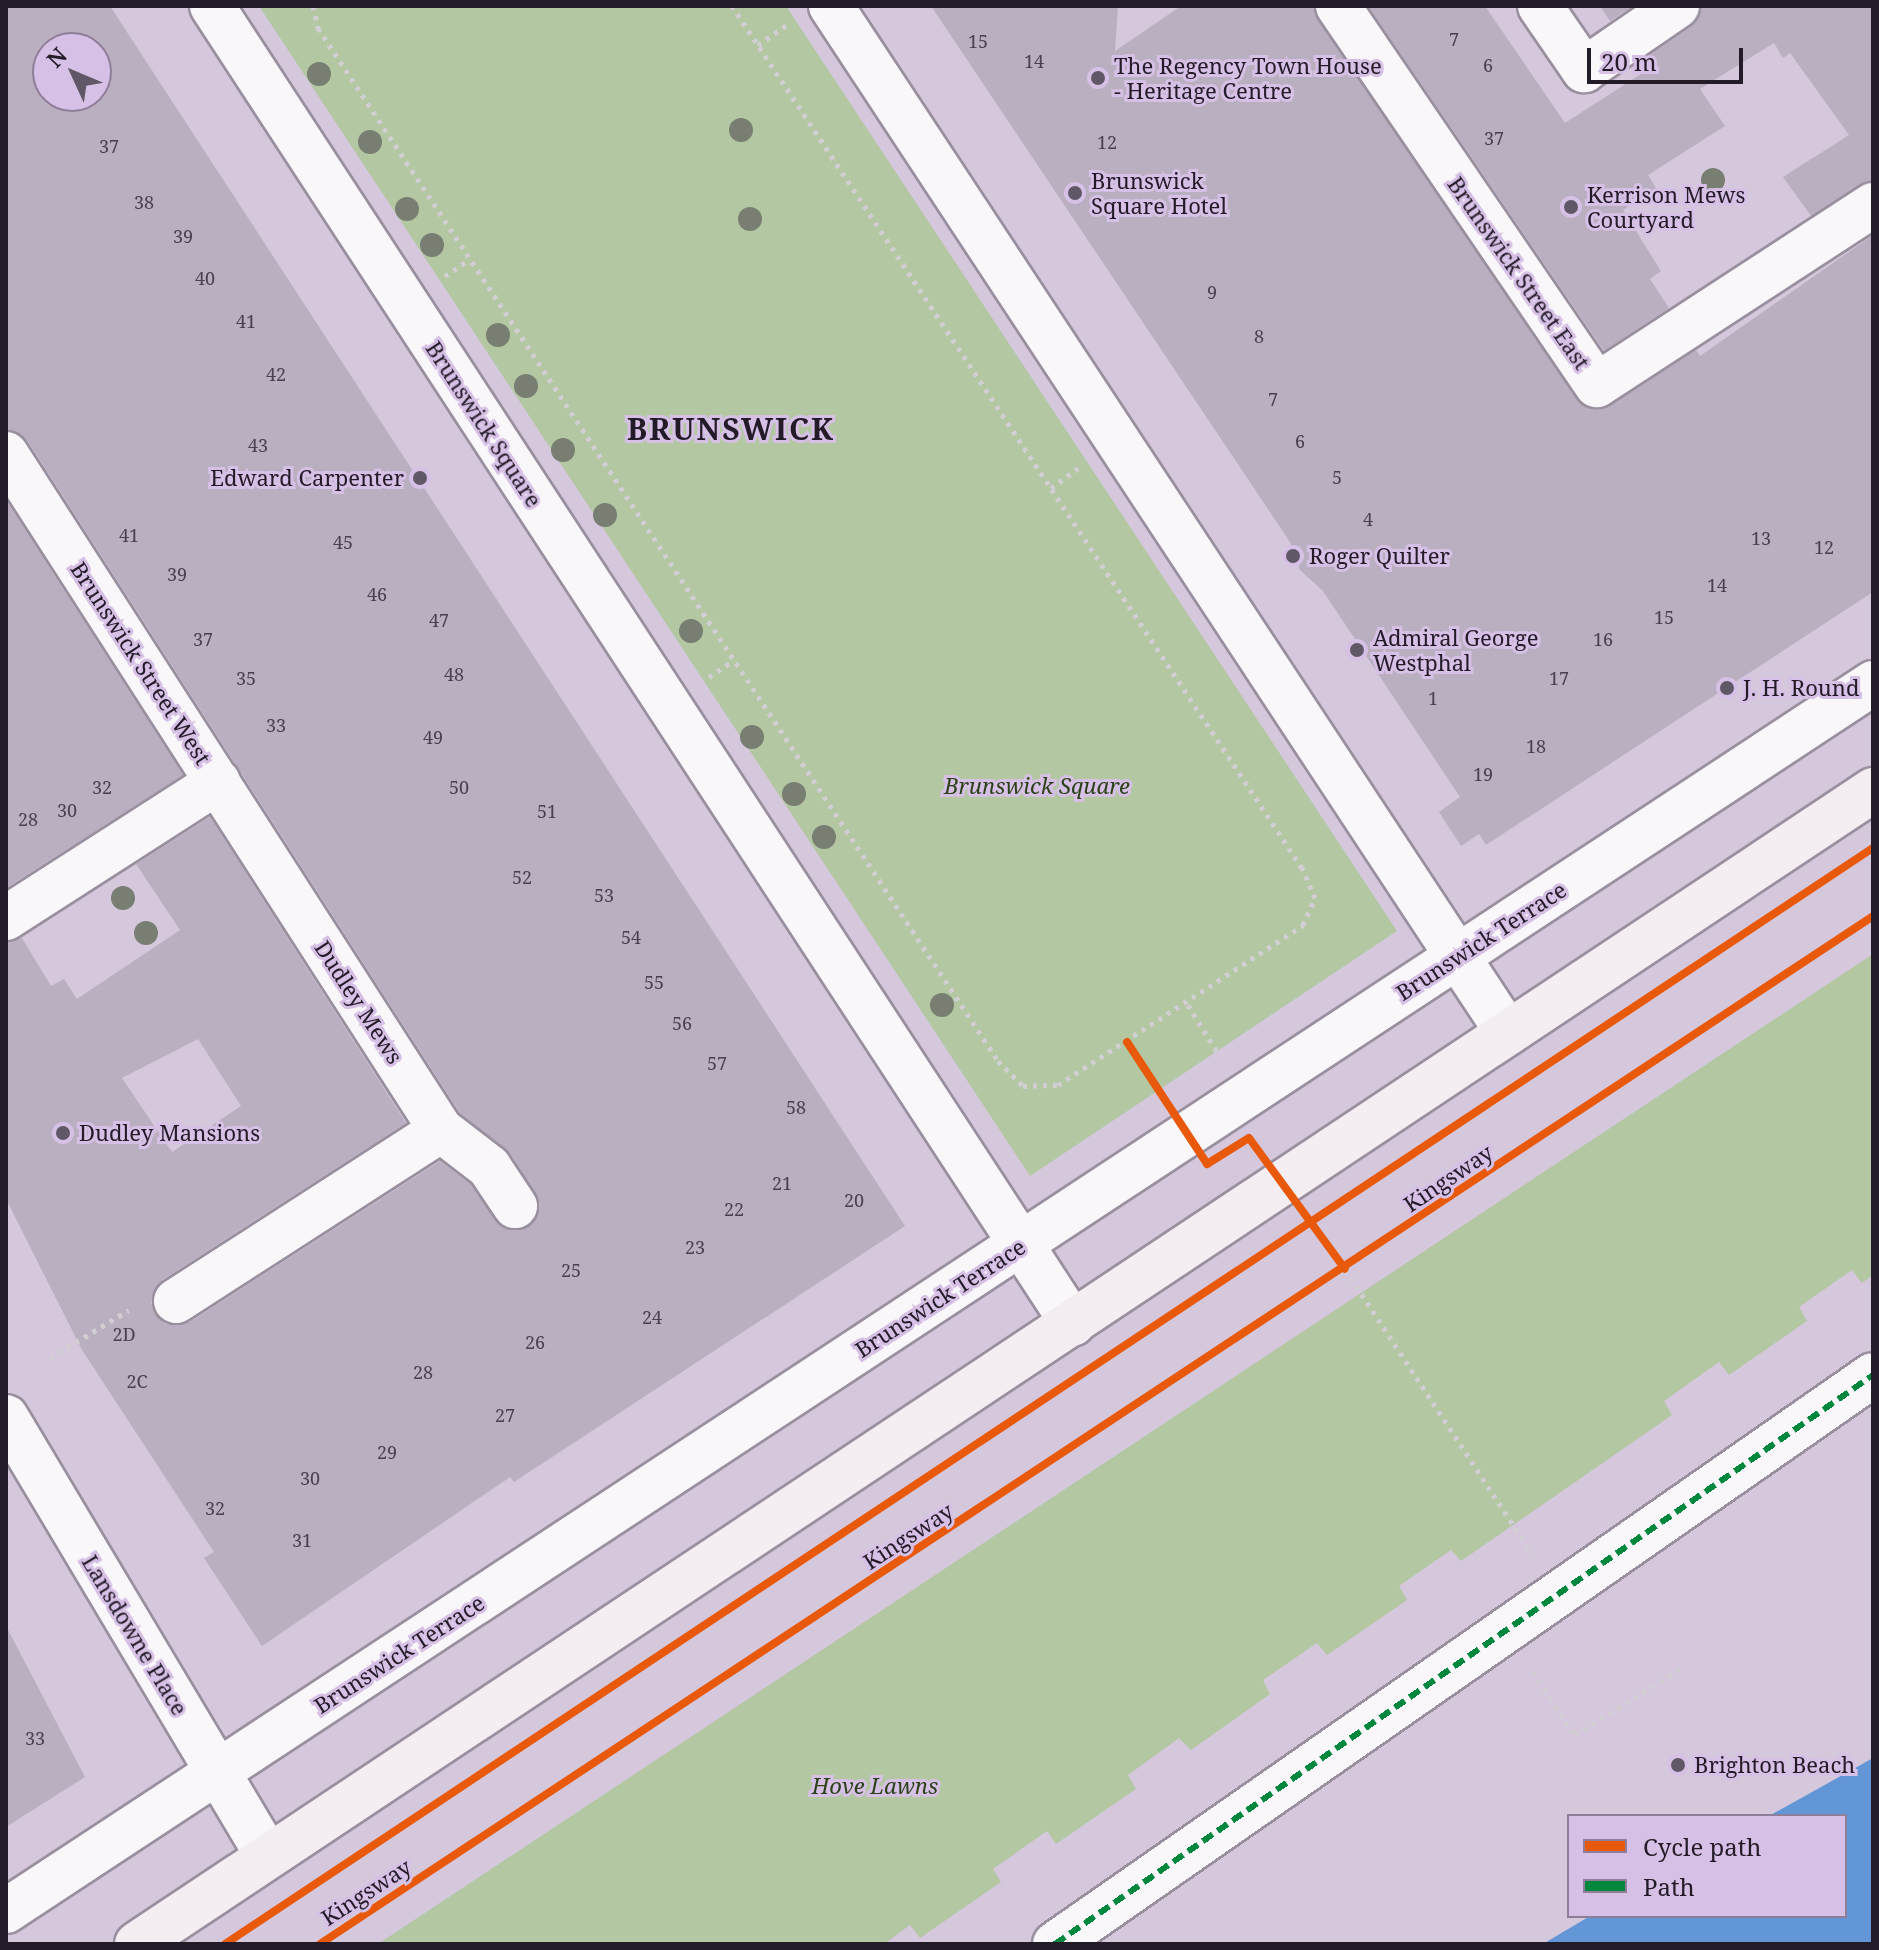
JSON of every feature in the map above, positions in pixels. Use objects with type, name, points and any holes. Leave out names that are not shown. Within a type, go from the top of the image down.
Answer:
[{"type":"main road","points":[[137,1944],[266,1853],[1073,1324],[1873,790]]},
{"type":"street","name":"Brunswick Square","points":[[212,6],[1073,1324]]},
{"type":"street","name":"Brunswick Street East","points":[[1338,6],[1597,385],[1873,205]]},
{"type":"street","points":[[1540,6],[1584,70],[1677,6]]},
{"type":"street","points":[[813,13],[1459,956],[1508,1033]]},
{"type":"street","name":"Brunswick Street West","points":[[6,454],[218,782],[6,918]]},
{"type":"street","name":"Brunswick Terrace","points":[[6,1911],[1873,683]]},
{"type":"street","name":"Dudley Mews","points":[[218,782],[441,1130],[489,1167],[515,1206]]},
{"type":"street","points":[[176,1301],[441,1130]]},
{"type":"street","points":[[1055,1944],[1873,1375]]},
{"type":"street","name":"Lansdowne Place","points":[[6,1417],[266,1853]]},
{"type":"path","points":[[313,6],[318,28],[1009,1075],[1023,1086],[1058,1085],[1188,1005],[1303,925],[1315,898],[1302,868],[732,6]]},
{"type":"path","points":[[758,45],[813,13]]},
{"type":"path","points":[[439,280],[470,259]]},
{"type":"path","points":[[1051,488],[1087,462]]},
{"type":"path","points":[[704,680],[734,660]]},
{"type":"path","points":[[1188,1005],[1246,1095]]},
{"type":"path","points":[[1127,1042],[1135,1054]]},
{"type":"path","points":[[1335,1257],[1341,1272],[1511,1526],[1561,1590]]},
{"type":"path","points":[[1341,1272],[1358,1260]]},
{"type":"path","points":[[50,1358],[143,1301],[176,1301]]},
{"type":"path","points":[[1504,1631],[1575,1735],[1685,1666]]},
{"type":"green space","name":"Brunswick Square","points":[[259,6],[786,6],[1397,931],[1030,1176]]},
{"type":"green space","name":"Hove Lawns","points":[[1873,954],[1873,1275],[1862,1283],[1852,1270],[1799,1307],[1807,1321],[1729,1375],[1719,1362],[1664,1401],[1672,1415],[1461,1561],[1451,1550],[1399,1586],[1407,1600],[1327,1655],[1317,1643],[1263,1680],[1270,1694],[1191,1750],[1179,1738],[1128,1775],[1136,1789],[1056,1844],[1047,1831],[993,1869],[1001,1882],[920,1938],[910,1925],[884,1944],[378,1944]]},
{"type":"water","points":[[1873,1758],[1873,1944],[1543,1944],[1587,1918],[1847,1918],[1847,1814],[1773,1814]]},
{"type":"building","points":[[6,6],[110,6],[905,1226],[514,1482],[510,1477],[262,1646],[204,1558],[214,1552],[82,1350],[6,1199],[6,943],[22,938],[51,986],[64,979],[77,999],[180,930],[136,864],[210,817],[406,1123],[162,1280],[151,1303],[165,1324],[190,1322],[440,1161],[470,1184],[505,1229],[529,1226],[540,1204],[510,1153],[460,1113],[27,440],[6,429]],"holes":[[[198,1039],[241,1106],[172,1152],[122,1078]]]},
{"type":"building","points":[[931,6],[1118,6],[1115,51],[1181,6],[1313,6],[1587,408],[1610,406],[1696,350],[1700,356],[1873,235],[1873,592],[1486,845],[1479,834],[1461,846],[1439,812],[1460,797],[1323,591],[1300,570],[1290,542]]},
{"type":"building","points":[[1368,6],[1485,6],[1565,123],[1644,72],[1638,63],[1692,26],[1702,6],[1873,6],[1873,180],[1811,216],[1783,177],[1849,135],[1790,53],[1783,58],[1774,43],[1700,89],[1725,126],[1648,175],[1656,188],[1623,210],[1661,271],[1650,279],[1669,308],[1604,351]]},
{"type":"building","points":[[1600,6],[1633,6],[1610,21]]},
{"type":"building","points":[[6,500],[183,775],[6,888]]},
{"type":"building","points":[[6,1626],[85,1777],[6,1827]]},
{"type":"marked path","points":[[1055,1944],[1873,1375]]},
{"type":"cycle path","points":[[225,1944],[1873,848]]},
{"type":"cycle path","name":"Kingsway","points":[[320,1944],[1873,916]]},
{"type":"cycle path","points":[[1127,1042],[1207,1164],[1249,1138],[1345,1269]]},
{"type":"place","name":"The Regency Town House - Heritage Centre","points":[[1098,78]]},
{"type":"place","name":"Brunswick Square Hotel","points":[[1075,193]]},
{"type":"place","name":"Kerrison Mews Courtyard","points":[[1571,207]]},
{"type":"place","name":"Edward Carpenter","points":[[420,478]]},
{"type":"place","name":"Roger Quilter","points":[[1293,556]]},
{"type":"place","name":"Admiral George Westphal","points":[[1357,650]]},
{"type":"place","name":"J. H. Round","points":[[1727,688]]},
{"type":"place","name":"Dudley Mansions","points":[[63,1133]]},
{"type":"place","name":"Brighton Beach","points":[[1678,1765]]},
{"type":"district","name":"BRUNSWICK","points":[[731,429]]}]
